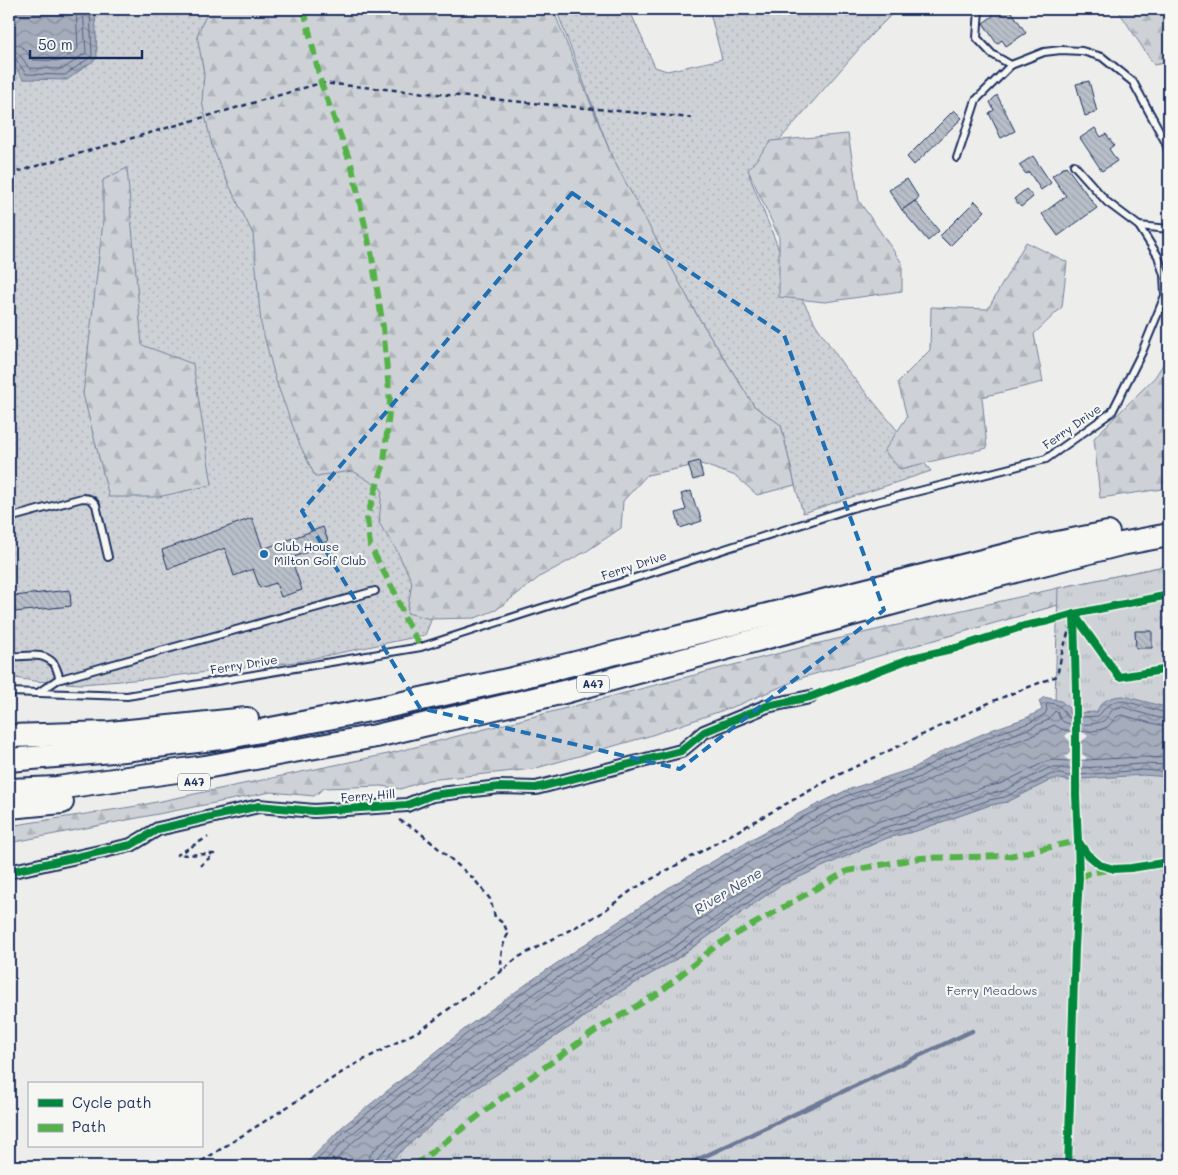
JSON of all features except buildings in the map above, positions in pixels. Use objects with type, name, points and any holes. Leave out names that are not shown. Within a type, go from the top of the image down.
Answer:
[{"type":"highway","name":"A47","points":[[9,760],[124,750],[229,737],[385,707],[512,680],[1042,546],[1169,520]]},
{"type":"highway","name":"A47","points":[[9,807],[63,802],[208,780],[376,736],[568,691],[949,588],[1121,544],[1169,535]]},
{"type":"highway","name":"A47","points":[[9,736],[110,733],[385,707]]},
{"type":"highway","name":"A47","points":[[9,790],[57,788],[205,767],[376,736]]},
{"type":"street","name":"Ferry Hill","points":[[9,871],[131,845],[158,828],[259,806],[314,811],[407,805],[432,795],[499,787],[536,788],[681,751],[704,732],[767,706],[810,697]]},
{"type":"lane","points":[[979,9],[977,38],[992,54],[1011,65]]},
{"type":"lane","points":[[957,158],[976,100],[1011,65],[1044,52],[1062,50],[1082,51],[1102,57],[1133,82],[1169,152]]},
{"type":"lane","points":[[1074,165],[1107,202],[1140,226],[1158,256],[1164,275],[1165,294]]},
{"type":"lane","points":[[1140,226],[1169,229]]},
{"type":"lane","name":"Ferry Drive","points":[[9,692],[127,696],[421,647],[852,508],[1046,459],[1112,412],[1142,352],[1169,286]]},
{"type":"lane","points":[[9,518],[82,498],[89,498],[96,505],[108,558]]},
{"type":"lane","points":[[38,693],[60,679],[375,590]]},
{"type":"lane","points":[[9,656],[39,656],[49,660],[55,665],[60,679]]},
{"type":"path","points":[[9,174],[322,84],[692,118]]},
{"type":"path","points":[[1066,616],[1084,612]]},
{"type":"path","points":[[1074,614],[1080,622]]},
{"type":"path","points":[[1074,614],[1075,642]]},
{"type":"path","points":[[194,1166],[352,1066],[424,1028],[517,958],[600,914],[632,890],[836,776],[993,701],[1057,676],[1074,614]]},
{"type":"path","points":[[418,830],[474,879],[490,899],[496,917],[504,924],[508,934],[503,943],[500,959],[502,971]]},
{"type":"path","points":[[200,866],[214,854],[177,855],[208,837]]},
{"type":"highlighted area","points":[[572,193],[784,335],[884,610],[680,769],[420,708],[302,511]]},
{"type":"green space","points":[[9,9],[357,9],[471,523],[425,635],[296,662],[146,679],[81,684],[34,681],[9,677]]},
{"type":"green space","points":[[209,9],[553,9],[612,157],[697,315],[754,406],[781,425],[795,485],[757,495],[736,476],[701,464],[647,475],[623,501],[621,528],[587,551],[541,576],[496,610],[475,618],[431,619],[407,613],[412,582],[397,551],[379,523],[382,489],[353,471],[315,476],[299,443],[276,381],[261,324],[253,234],[212,146],[202,102],[204,74],[197,35]]},
{"type":"green space","points":[[556,9],[629,9],[655,67],[667,71],[722,59],[709,9],[897,9],[871,35],[749,175],[790,277],[816,325],[843,365],[931,471],[803,513],[781,426],[754,406],[697,315],[649,229],[612,157]]},
{"type":"green space","points":[[1122,9],[1169,9],[1169,62],[1154,65],[1120,13]]},
{"type":"green space","points":[[848,134],[859,201],[902,263],[902,291],[825,302],[779,297],[779,237],[748,170],[771,141]]},
{"type":"green space","points":[[127,168],[142,345],[193,364],[212,485],[158,497],[109,497],[83,394],[103,222],[103,180]]},
{"type":"green space","points":[[1026,242],[1067,262],[1062,307],[1034,334],[1043,382],[982,397],[987,448],[900,469],[884,451],[907,417],[898,382],[930,350],[931,307],[988,309]]},
{"type":"green space","points":[[1169,355],[1169,488],[1100,498],[1094,438],[1155,377]]},
{"type":"green space","points":[[1169,565],[1076,600],[804,677],[738,705],[649,736],[533,769],[428,780],[400,789],[382,786],[324,788],[314,796],[271,792],[9,843],[9,826],[137,806],[388,754],[811,645],[1058,588]]},
{"type":"green space","name":"Ferry Meadows","points":[[1169,565],[1169,1166],[384,1166],[463,1097],[576,1023],[607,999],[675,960],[779,886],[887,838],[916,831],[990,805],[1007,802],[1053,779],[1058,588]]},
{"type":"water","points":[[9,9],[95,9],[97,58],[67,80],[23,79],[9,59]]},
{"type":"water","name":"River Nene","points":[[1124,696],[1169,708],[1169,777],[1143,775],[1068,781],[1053,779],[1007,802],[990,805],[916,831],[887,838],[779,886],[675,960],[607,999],[576,1023],[463,1097],[384,1166],[304,1166],[342,1127],[471,1024],[535,978],[671,886],[746,842],[847,790],[914,768],[943,751],[994,729],[1026,718],[1042,710],[1039,701],[1044,697],[1061,701],[1069,708],[1069,713],[1097,712],[1101,704],[1107,700]]},
{"type":"pier","points":[[1068,704],[1072,710],[1081,710],[1081,731],[1088,736],[1082,741],[1082,754],[1087,758],[1082,762],[1082,781],[1070,783],[1070,762],[1065,757],[1070,753],[1070,741],[1065,736],[1070,731],[1070,709]]},
{"type":"waterway","points":[[684,1166],[972,1031]]},
{"type":"marked path","points":[[304,9],[321,83],[352,167],[372,257],[383,327],[390,402],[384,463],[367,517],[370,546],[395,593],[406,621],[421,647]]},
{"type":"marked path","points":[[414,1166],[499,1100],[595,1031],[660,992],[717,945],[847,871],[920,858],[1009,856],[1078,841]]},
{"type":"marked path","points":[[1079,878],[1090,873],[1107,870]]},
{"type":"cycle path","points":[[9,871],[131,845],[158,829],[259,806],[314,811],[407,805],[432,795],[499,787],[536,788],[681,751],[704,732],[767,706],[810,697],[912,658],[956,648],[1024,626],[1169,595]]},
{"type":"cycle path","points":[[1074,614],[1078,841],[1087,854],[1100,865],[1114,869],[1169,862]]},
{"type":"cycle path","points":[[1074,614],[1119,677],[1169,669]]},
{"type":"cycle path","points":[[1068,1166],[1079,878],[1078,841]]},
{"type":"place","name":"Club House Milton Golf Club","points":[[264,554]]}]
